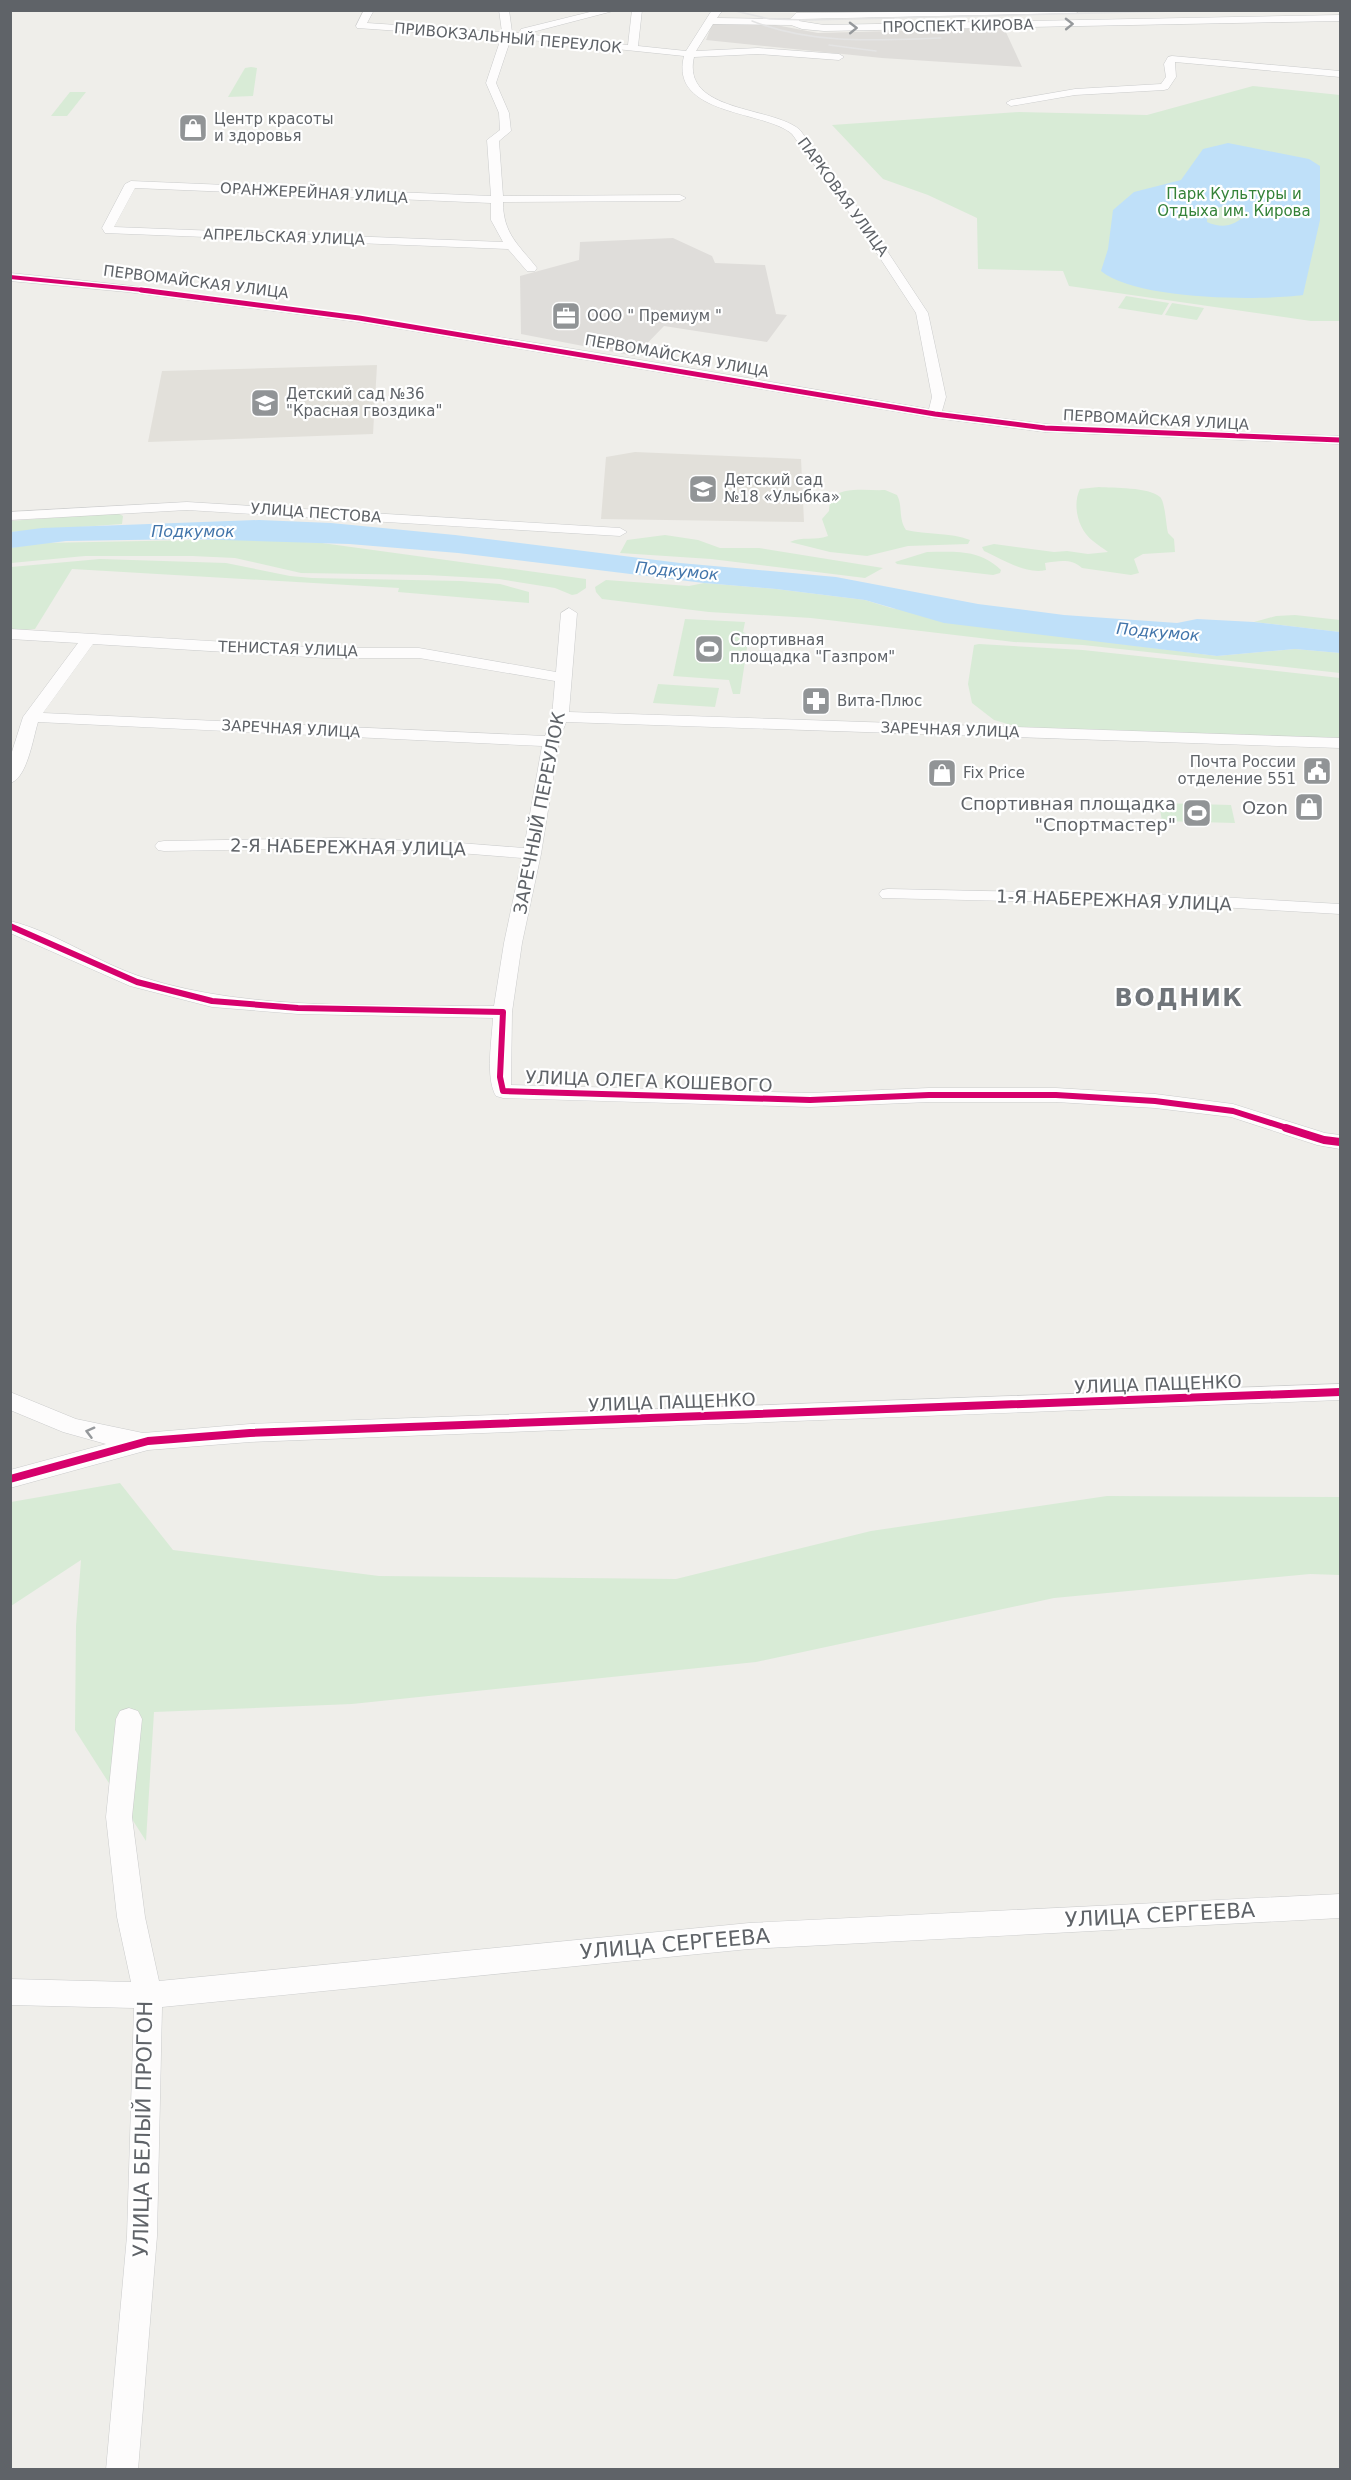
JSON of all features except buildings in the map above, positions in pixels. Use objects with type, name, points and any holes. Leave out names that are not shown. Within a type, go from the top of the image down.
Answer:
[{"type":"street","name":"ПРИВОКЗАЛЬНЫЙ ПЕРЕУЛОК","points":[[369,10],[361,26],[507,35],[690,54],[767,52],[838,57]]},
{"type":"street","points":[[504,10],[507,35],[491,83],[504,113],[506,131],[493,140],[498,199],[497,220],[511,246],[531,268]]},
{"type":"street","points":[[507,35],[612,10]]},
{"type":"street","points":[[633,48],[637,10]]},
{"type":"street","name":"ПРОСПЕКТ КИРОВА","points":[[711,21],[765,21],[809,16],[1076,10]]},
{"type":"street","points":[[690,54],[717,11],[765,21]]},
{"type":"street","name":"ПРОСПЕКТ КИРОВА","points":[[795,18],[824,28],[1341,18]]},
{"type":"street","name":"ПАРКОВАЯ УЛИЦА","points":[[690,54],[687,74],[694,87],[707,97],[736,111],[788,125],[796,132],[902,279],[922,313],[939,397],[935,414]]},
{"type":"street","points":[[1011,103],[1076,92],[1164,87],[1171,77],[1169,64],[1172,59],[1341,74]]},
{"type":"street","name":"ОРАНЖЕРЕЙНАЯ УЛИЦА","points":[[131,184],[498,199],[681,198]]},
{"type":"street","name":"АПРЕЛЬСКАЯ УЛИЦА","points":[[131,184],[109,230],[511,246]]},
{"type":"street","name":"ПЕРВОМАЙСКАЯ УЛИЦА","points":[[10,277],[172,291],[379,320],[935,414],[1080,430],[1341,440]]},
{"type":"street","name":"УЛИЦА ПЕСТОВА","points":[[10,516],[187,506],[621,532]]},
{"type":"street","name":"ЗАРЕЧНЫЙ ПЕРЕУЛОК","points":[[503,1012],[513,943],[532,854],[551,741],[560,717],[569,613]]},
{"type":"street","name":"ТЕНИСТАЯ УЛИЦА","points":[[10,634],[325,653],[420,653],[564,678]]},
{"type":"street","points":[[10,778],[14,774],[31,717],[81,652],[88,639]]},
{"type":"street","name":"ЗАРЕЧНАЯ УЛИЦА","points":[[31,717],[551,741]]},
{"type":"street","name":"ЗАРЕЧНАЯ УЛИЦА","points":[[560,717],[1341,743]]},
{"type":"street","name":"2-Я НАБЕРЕЖНАЯ УЛИЦА","points":[[164,846],[337,843],[434,846],[532,854]]},
{"type":"street","name":"1-Я НАБЕРЕЖНАЯ УЛИЦА","points":[[888,894],[1184,900],[1341,909]]},
{"type":"street","points":[[10,926],[137,982],[212,1001],[298,1008],[503,1012]]},
{"type":"street","name":"УЛИЦА ОЛЕГА КОШЕВОГО","points":[[503,1012],[500,1077],[503,1092],[593,1092],[810,1100],[929,1095],[1056,1095],[1155,1101],[1233,1112],[1323,1140],[1341,1142]]},
{"type":"street","name":"УЛИЦА ПАЩЕНКО","points":[[10,1479],[148,1441],[348,1429],[1341,1392]]},
{"type":"street","points":[[10,1400],[64,1425],[104,1436],[148,1441]]},
{"type":"street","name":"УЛИЦА БЕЛЫЙ ПРОГОН","points":[[123,2469],[142,2236],[148,1995],[131,1917],[118,1817],[129,1719]]},
{"type":"street","name":"УЛИЦА СЕРГЕЕВА","points":[[10,1992],[148,1995],[750,1936],[1341,1906]]},
{"type":"shaded area","points":[[713,22],[765,23],[818,33],[1004,28],[1022,67],[882,58],[706,40]]},
{"type":"shaded area","points":[[673,238],[712,256],[715,263],[765,265],[776,314],[787,315],[767,342],[664,326],[635,356],[521,334],[520,276],[579,260],[580,242]]},
{"type":"shaded area","name":"Детский сад №36 \"Красная гвоздика\"","points":[[377,365],[373,434],[148,442],[162,371]]},
{"type":"shaded area","name":"Детский сад №18 «Улыбка»","points":[[635,452],[801,459],[804,522],[601,519],[606,457]]},
{"type":"green space","points":[[245,68],[257,68],[253,96],[228,97]]},
{"type":"green space","name":"Парк Культуры и Отдыха им. Кирова","points":[[1253,86],[1340,95],[1340,321],[1311,321],[1069,286],[1063,271],[978,269],[977,218],[928,195],[883,179],[832,125],[1019,112],[1147,115]]},
{"type":"green space","points":[[70,92],[86,92],[67,116],[51,116]]},
{"type":"green space","points":[[1126,296],[1169,303],[1162,315],[1118,308]]},
{"type":"green space","points":[[1172,303],[1204,308],[1197,320],[1165,315]]},
{"type":"green space","points":[[1099,487],[1148,491],[1160,497],[1168,533],[1174,539],[1175,552],[1143,554],[1134,559],[1139,573],[1131,575],[1082,568],[1065,561],[1045,563],[1046,570],[1030,570],[984,551],[982,547],[994,544],[1054,552],[1088,554],[1108,552],[1088,536],[1080,524],[1077,510],[1080,489]]},
{"type":"green space","points":[[856,490],[885,490],[897,495],[906,530],[962,537],[970,540],[968,544],[908,546],[867,556],[830,552],[790,542],[828,536],[822,519],[829,511],[830,499],[835,495]]},
{"type":"green space","points":[[117,513],[123,516],[122,524],[11,532],[10,521]]},
{"type":"green space","points":[[665,535],[698,540],[720,548],[759,548],[883,568],[865,578],[711,559],[620,553],[627,540]]},
{"type":"green space","points":[[250,539],[322,543],[586,579],[586,588],[572,595],[555,588],[499,579],[427,575],[301,573],[235,558],[192,556],[85,556],[11,563],[10,548],[41,543]]},
{"type":"green space","points":[[927,552],[957,552],[976,555],[993,563],[1001,570],[1000,573],[993,575],[895,562]]},
{"type":"green space","points":[[100,559],[226,563],[290,576],[312,578],[500,584],[529,592],[529,603],[398,592],[399,588],[72,569],[35,629],[11,631],[11,567]]},
{"type":"green space","points":[[606,580],[689,586],[704,583],[865,600],[891,608],[1007,629],[1217,656],[1295,649],[1340,653],[1340,673],[1083,645],[1014,642],[811,618],[709,612],[602,599],[595,587]]},
{"type":"green space","points":[[1295,615],[1340,620],[1340,632],[1254,622],[1276,616]]},
{"type":"green space","name":"Спортивная площадка \"Газпром\"","points":[[685,619],[745,622],[743,632],[749,635],[740,694],[733,694],[729,680],[673,676]]},
{"type":"green space","points":[[974,645],[1083,650],[1340,678],[1340,739],[1025,729],[994,720],[972,703],[968,684]]},
{"type":"green space","points":[[658,684],[719,688],[715,707],[653,703]]},
{"type":"green space","name":"Спортивная площадка \"Спортмастер\"","points":[[1159,803],[1231,805],[1235,823],[1162,821]]},
{"type":"green space","points":[[120,1483],[173,1550],[379,1576],[676,1579],[871,1531],[1107,1496],[1340,1497],[1340,1575],[1310,1574],[1054,1598],[756,1662],[352,1704],[154,1712],[146,1841],[75,1730],[76,1626],[81,1560],[11,1606],[11,1502]]},
{"type":"water","points":[[1228,143],[1309,159],[1320,166],[1320,220],[1303,295],[1229,298],[1168,293],[1118,281],[1101,271],[1108,249],[1113,210],[1134,192],[1181,180],[1203,149]],"holes":[[[1239,206],[1247,214],[1233,224],[1223,226],[1207,222],[1208,210]]]},
{"type":"water","name":"Подкумок","points":[[259,520],[331,523],[455,535],[680,563],[836,577],[978,604],[1064,615],[1177,623],[1197,619],[1254,622],[1340,632],[1340,653],[1295,649],[1217,656],[944,623],[865,600],[458,553],[349,544],[190,539],[66,541],[11,548],[11,532],[42,528]]},
{"type":"tram line","points":[[731,10],[770,19],[808,20],[1219,10]]},
{"type":"tram line","points":[[752,21],[775,29],[822,37],[869,40],[941,38]]},
{"type":"tram line","points":[[829,45],[876,51]]},
{"type":"cycle path","points":[[10,277],[127,288],[359,318],[935,414],[1045,428],[1340,440]]},
{"type":"cycle path","points":[[10,926],[137,982],[212,1001],[298,1008],[503,1012],[500,1077],[503,1091],[810,1100],[929,1095],[1056,1095],[1155,1101],[1233,1111],[1324,1140],[1340,1142]]},
{"type":"cycle path","points":[[10,1479],[148,1441],[250,1433],[1340,1392]]},
{"type":"place","name":"Центр красоты и здоровья","points":[[193,128]]},
{"type":"place","name":"ООО \" Премиум \"","points":[[566,316]]},
{"type":"place","name":"Детский сад №36 \"Красная гвоздика\"","points":[[265,403]]},
{"type":"place","name":"Детский сад №18 «Улыбка»","points":[[703,489]]},
{"type":"place","name":"Спортивная площадка \"Газпром\"","points":[[709,649]]},
{"type":"place","name":"Вита-Плюс","points":[[816,701]]},
{"type":"place","name":"Почта России отделение 551","points":[[1317,771]]},
{"type":"place","name":"Fix Price","points":[[942,773]]},
{"type":"place","name":"Ozon","points":[[1309,807]]},
{"type":"place","name":"Спортивная площадка \"Спортмастер\"","points":[[1197,813]]},
{"type":"district","name":"ВОДНИК","points":[[1179,998]]}]
